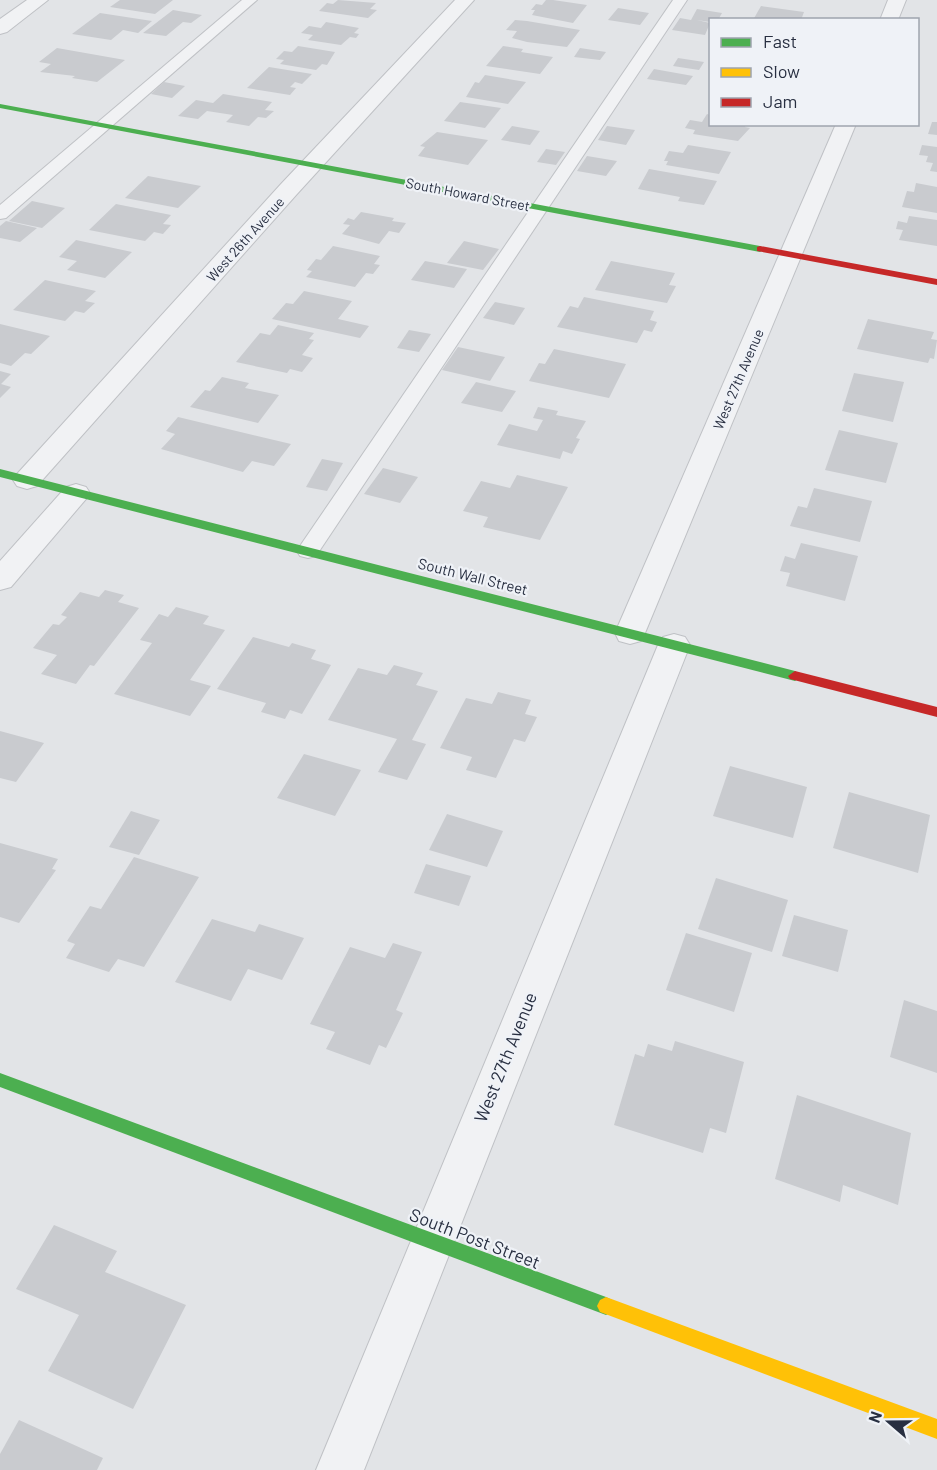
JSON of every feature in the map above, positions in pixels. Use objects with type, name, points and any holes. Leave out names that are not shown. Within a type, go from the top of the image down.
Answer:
[{"type":"street","points":[[0,28],[39,0]]},
{"type":"street","name":"West 26th Avenue","points":[[27,480],[311,165],[465,0]]},
{"type":"street","points":[[890,18],[897,0]]},
{"type":"street","name":"South Howard Street","points":[[0,106],[937,282]]},
{"type":"street","name":"West 27th Avenue","points":[[630,633],[845,126]]},
{"type":"street","name":"South Wall Street","points":[[0,473],[937,712]]},
{"type":"street","points":[[0,580],[76,493]]},
{"type":"street","name":"West 27th Avenue","points":[[340,1470],[674,645]]},
{"type":"street","name":"South Post Street","points":[[0,1080],[937,1429]]},
{"type":"lane","points":[[0,214],[250,0]]},
{"type":"lane","points":[[308,551],[542,208],[680,0]]},
{"type":"building","points":[[120,0],[173,0],[155,14],[110,7]]},
{"type":"building","points":[[338,0],[376,3],[370,9],[377,10],[368,18],[319,11],[327,3],[333,4]]},
{"type":"building","points":[[546,0],[587,5],[573,23],[532,15],[535,10],[531,10],[536,4],[542,5]]},
{"type":"building","points":[[761,6],[804,12],[802,18],[754,18]]},
{"type":"building","points":[[618,8],[649,13],[640,25],[608,20]]},
{"type":"building","points":[[697,9],[722,13],[719,18],[709,18],[709,22],[697,20],[709,23],[705,35],[672,30],[680,18],[691,20]]},
{"type":"building","points":[[173,10],[202,15],[191,23],[183,22],[166,36],[143,33]]},
{"type":"building","points":[[100,13],[152,21],[138,33],[123,30],[111,40],[72,34]]},
{"type":"building","points":[[515,20],[580,30],[567,47],[527,42],[512,38],[517,31],[506,30]]},
{"type":"building","points":[[326,22],[359,28],[354,33],[359,34],[356,38],[350,37],[341,45],[308,40],[313,35],[301,33],[309,26],[321,28]]},
{"type":"building","points":[[298,46],[335,52],[327,65],[322,64],[316,70],[280,64],[284,60],[276,59],[284,51],[292,52]]},
{"type":"building","points":[[503,46],[523,49],[521,52],[553,57],[540,74],[486,66]]},
{"type":"building","points":[[57,48],[125,60],[97,82],[72,78],[75,76],[40,72],[51,64],[39,62]]},
{"type":"building","points":[[580,48],[606,52],[600,60],[574,57]]},
{"type":"building","points":[[678,58],[704,62],[699,70],[673,66]]},
{"type":"building","points":[[269,67],[312,74],[302,84],[295,82],[290,87],[296,88],[290,95],[247,88]]},
{"type":"building","points":[[654,69],[693,76],[686,85],[647,79]]},
{"type":"building","points":[[485,75],[526,82],[508,104],[466,97],[475,82],[479,83]]},
{"type":"building","points":[[164,82],[185,86],[172,98],[151,94]]},
{"type":"building","points":[[223,94],[272,102],[265,110],[274,111],[266,118],[258,117],[249,126],[226,122],[233,115],[207,111],[198,119],[178,116],[196,100],[213,103]]},
{"type":"building","points":[[460,102],[501,108],[485,128],[444,121]]},
{"type":"building","points":[[707,114],[709,115],[709,126],[750,128],[738,141],[693,134],[695,130],[685,128],[690,120],[702,122]]},
{"type":"building","points":[[932,122],[937,122],[937,135],[928,134]]},
{"type":"building","points":[[512,126],[540,131],[530,145],[501,140]]},
{"type":"building","points":[[607,126],[635,130],[626,145],[598,140]]},
{"type":"building","points":[[437,132],[488,140],[468,165],[418,156],[425,147],[420,146]]},
{"type":"building","points":[[688,145],[731,152],[719,174],[666,165],[668,161],[664,161],[669,151],[683,153]]},
{"type":"building","points":[[922,145],[937,147],[937,172],[930,171],[933,163],[926,162],[928,156],[919,155]]},
{"type":"building","points":[[546,149],[565,152],[556,165],[537,162]]},
{"type":"building","points":[[587,156],[617,161],[606,176],[577,171]]},
{"type":"building","points":[[649,169],[717,181],[704,205],[678,201],[680,197],[638,189]]},
{"type":"building","points":[[148,176],[201,186],[178,208],[125,198]]},
{"type":"building","points":[[916,183],[937,187],[937,213],[902,207],[907,191],[914,192]]},
{"type":"building","points":[[32,201],[65,208],[42,228],[9,221]]},
{"type":"building","points":[[116,204],[171,215],[163,224],[171,225],[163,234],[154,232],[145,241],[89,230]]},
{"type":"building","points":[[361,212],[394,218],[392,221],[406,223],[399,233],[389,231],[379,244],[342,234],[350,225],[343,224],[348,218],[354,220]]},
{"type":"building","points":[[909,216],[937,220],[937,246],[899,240],[903,230],[896,229],[898,221],[907,223]]},
{"type":"building","points":[[6,221],[37,228],[20,242],[0,238],[0,226]]},
{"type":"building","points":[[76,240],[132,252],[105,278],[67,270],[77,261],[59,257]]},
{"type":"building","points":[[464,241],[499,249],[483,270],[447,263]]},
{"type":"building","points":[[333,246],[380,256],[374,264],[380,265],[373,274],[366,273],[355,287],[306,277],[312,271],[307,270],[316,259],[321,260]]},
{"type":"building","points":[[425,261],[467,269],[454,288],[411,280]]},
{"type":"building","points":[[611,261],[675,273],[669,285],[676,286],[667,303],[595,290]]},
{"type":"building","points":[[45,280],[96,291],[85,301],[95,303],[84,313],[75,311],[65,321],[13,310]]},
{"type":"building","points":[[304,291],[352,301],[338,319],[369,326],[360,338],[272,319],[286,303],[293,304]]},
{"type":"building","points":[[584,297],[654,311],[650,320],[657,322],[652,332],[644,330],[637,343],[557,327],[570,306],[578,308]]},
{"type":"building","points":[[495,302],[525,308],[514,325],[483,318]]},
{"type":"building","points":[[868,319],[934,332],[931,339],[937,340],[934,359],[930,358],[928,363],[857,349]]},
{"type":"building","points":[[0,324],[50,336],[31,354],[25,353],[11,366],[0,363]]},
{"type":"building","points":[[278,325],[314,333],[309,339],[314,340],[302,355],[313,358],[302,372],[290,369],[287,373],[236,362],[260,333],[270,335]]},
{"type":"building","points":[[409,330],[431,334],[419,352],[397,348]]},
{"type":"building","points":[[458,347],[505,357],[490,381],[442,370]]},
{"type":"building","points":[[554,349],[626,364],[609,398],[529,381],[539,363],[545,364]]},
{"type":"building","points":[[0,371],[11,374],[1,384],[11,387],[0,398]]},
{"type":"building","points":[[854,373],[904,382],[893,422],[842,411]]},
{"type":"building","points":[[222,377],[249,383],[245,388],[279,395],[258,423],[190,407],[205,390],[210,391]]},
{"type":"building","points":[[476,382],[516,391],[502,412],[461,403]]},
{"type":"building","points":[[538,407],[558,411],[556,415],[586,421],[576,438],[580,439],[572,454],[563,451],[560,459],[497,445],[509,424],[537,431],[543,420],[533,418]]},
{"type":"building","points":[[178,417],[291,444],[274,466],[252,461],[243,472],[161,449],[175,434],[166,431]]},
{"type":"building","points":[[839,430],[898,443],[886,483],[825,470]]},
{"type":"building","points":[[322,459],[343,463],[327,491],[306,487]]},
{"type":"building","points":[[383,468],[418,477],[400,503],[364,494]]},
{"type":"building","points":[[517,475],[568,487],[540,540],[483,527],[488,517],[463,511],[481,481],[510,488]]},
{"type":"building","points":[[814,488],[872,501],[860,542],[790,526],[798,506],[807,508]]},
{"type":"building","points":[[801,543],[858,556],[845,601],[786,586],[790,573],[780,571],[785,556],[795,559]]},
{"type":"building","points":[[105,590],[124,595],[118,602],[139,608],[94,666],[90,665],[76,684],[41,674],[57,655],[33,648],[53,624],[59,625],[67,617],[61,615],[80,592],[99,597]]},
{"type":"building","points":[[176,607],[209,616],[203,624],[225,630],[190,680],[211,686],[190,716],[114,694],[152,643],[140,640],[159,614],[168,617]]},
{"type":"building","points":[[253,637],[289,647],[292,643],[316,650],[311,659],[331,665],[302,714],[290,710],[285,719],[261,712],[266,703],[217,689]]},
{"type":"building","points":[[394,665],[423,673],[416,685],[438,691],[412,740],[426,744],[407,780],[378,772],[397,739],[328,720],[358,668],[387,675]]},
{"type":"building","points":[[498,692],[531,700],[525,714],[537,717],[525,742],[514,739],[496,778],[466,770],[472,757],[440,748],[466,698],[492,704]]},
{"type":"building","points":[[0,731],[44,743],[16,782],[0,778]]},
{"type":"building","points":[[304,754],[361,770],[335,816],[277,798]]},
{"type":"building","points":[[730,766],[807,787],[793,838],[713,816]]},
{"type":"building","points":[[849,792],[930,815],[918,873],[833,848]]},
{"type":"building","points":[[131,811],[160,820],[139,855],[109,847]]},
{"type":"building","points":[[447,814],[503,831],[487,867],[429,850]]},
{"type":"building","points":[[0,843],[58,859],[52,869],[56,870],[19,923],[0,917]]},
{"type":"building","points":[[134,857],[199,877],[144,967],[118,959],[109,972],[66,958],[75,944],[67,941],[90,906],[101,909]]},
{"type":"building","points":[[426,864],[471,876],[459,906],[414,893]]},
{"type":"building","points":[[716,878],[788,900],[772,952],[698,929]]},
{"type":"building","points":[[794,915],[848,930],[838,972],[782,956]]},
{"type":"building","points":[[212,919],[255,932],[259,924],[304,938],[282,980],[248,969],[231,1001],[175,982]]},
{"type":"building","points":[[686,933],[752,953],[734,1012],[666,990]]},
{"type":"building","points":[[393,943],[422,952],[396,1010],[403,1013],[386,1048],[379,1045],[370,1065],[326,1049],[335,1032],[310,1024],[350,947],[385,958]]},
{"type":"building","points":[[904,1000],[937,1011],[937,1073],[890,1057]]},
{"type":"building","points":[[675,1041],[744,1062],[726,1133],[710,1128],[703,1153],[614,1125],[635,1054],[644,1057],[648,1044],[672,1051]]},
{"type":"building","points":[[797,1095],[911,1133],[898,1205],[843,1185],[840,1202],[775,1179]]},
{"type":"building","points":[[54,1225],[117,1251],[105,1272],[186,1305],[133,1409],[48,1371],[79,1315],[16,1289]]},
{"type":"building","points":[[19,1420],[103,1458],[97,1470],[0,1470],[0,1454]]},
{"type":"traffic: fast","points":[[0,106],[760,249]]},
{"type":"traffic: fast","points":[[0,473],[795,676]]},
{"type":"traffic: fast","points":[[0,1080],[606,1306]]},
{"type":"traffic: slow","points":[[606,1306],[937,1429]]},
{"type":"traffic: jam","points":[[760,249],[937,282]]},
{"type":"traffic: jam","points":[[795,676],[937,712]]}]
